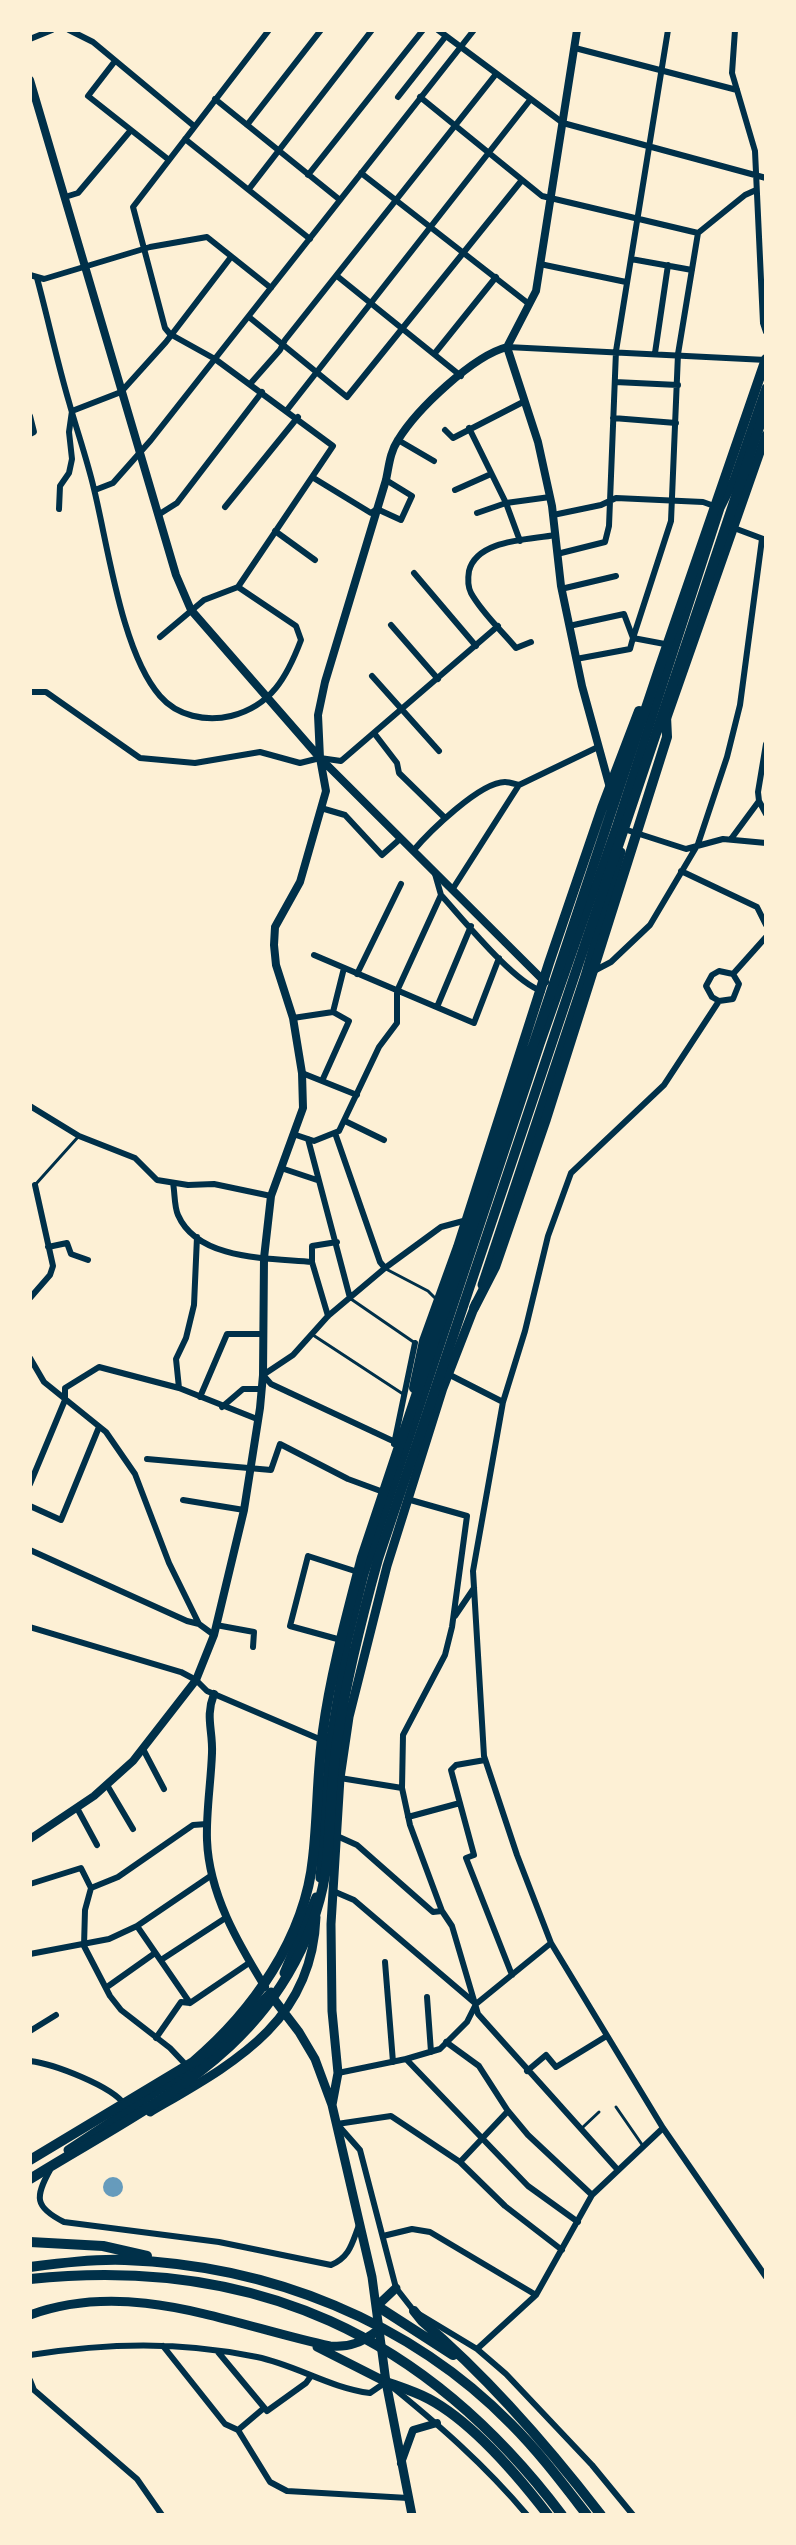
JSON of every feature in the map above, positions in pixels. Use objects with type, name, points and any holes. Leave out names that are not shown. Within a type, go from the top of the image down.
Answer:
[{"type":"highway","points":[[30,2160],[193,2062],[208,2049],[234,2022],[264,1983],[297,1919],[314,1859],[320,1753],[334,1663],[362,1557],[660,666],[766,359]]},
{"type":"highway","points":[[30,2179],[197,2074],[231,2045],[263,2009],[290,1972],[303,1947],[327,1863],[332,1776],[338,1734],[354,1645],[378,1559],[766,407]]},
{"type":"highway","points":[[404,1447],[424,1341],[458,1247],[602,808],[630,730],[660,666]]},
{"type":"highway","points":[[474,1308],[495,1267],[546,1119],[667,737],[666,707]]},
{"type":"highway","points":[[30,2242],[103,2246],[185,2265],[247,2276],[303,2293],[347,2310],[402,2339],[458,2377],[511,2424],[587,2515]]},
{"type":"highway","points":[[30,2267],[123,2260],[185,2265]]},
{"type":"highway","points":[[30,2279],[76,2275],[126,2275],[198,2282],[252,2293],[307,2310],[364,2337],[424,2375],[462,2404],[540,2485],[562,2515]]},
{"type":"highway","points":[[377,2306],[450,2353],[474,2372]]},
{"type":"highway","points":[[414,2311],[452,2347],[553,2454],[601,2515]]},
{"type":"highway","points":[[386,2382],[430,2399],[479,2437],[512,2470],[548,2515]]},
{"type":"main road","points":[[30,2179],[50,2170],[223,2069],[269,2033],[284,2015],[312,1960],[330,1743],[347,1642],[364,1574],[399,1462],[485,1214],[557,993],[617,825],[720,508],[734,480],[766,388]]},
{"type":"main road","points":[[332,2105],[338,2073],[332,2011],[333,1891],[341,1773],[349,1717],[387,1566],[448,1374],[474,1308],[585,976],[627,830],[766,435]]},
{"type":"main road","points":[[734,480],[738,489],[746,492]]},
{"type":"main road","points":[[582,927],[598,932]]},
{"type":"main road","points":[[557,993],[573,1012]]},
{"type":"main road","points":[[439,1345],[439,1364],[448,1374]]},
{"type":"main road","points":[[334,1721],[341,1728],[349,1717]]},
{"type":"main road","points":[[327,1768],[336,1756],[341,1773]]},
{"type":"main road","points":[[30,2179],[190,2071],[220,2047],[269,1994],[284,1972],[317,1894]]},
{"type":"main road","points":[[269,1994],[299,2032],[315,2059],[332,2105],[374,2286],[377,2331],[412,2515]]},
{"type":"main road","points":[[377,2306],[393,2292]]},
{"type":"main road","points":[[30,2308],[128,2300],[200,2311],[304,2340],[345,2347],[363,2341],[377,2331]]},
{"type":"main road","points":[[30,2315],[58,2304]]},
{"type":"main road","points":[[304,2340],[386,2382]]},
{"type":"main road","points":[[401,2463],[413,2430],[437,2423]]},
{"type":"street","points":[[30,39],[52,30]]},
{"type":"street","points":[[69,30],[93,42],[194,126]]},
{"type":"street","points":[[160,637],[204,600],[238,587],[333,446],[298,417],[215,359],[170,334],[165,328],[133,207],[269,30]]},
{"type":"street","points":[[247,125],[321,30]]},
{"type":"street","points":[[249,189],[372,30]]},
{"type":"street","points":[[308,175],[423,30]]},
{"type":"street","points":[[438,30],[563,123],[766,178]]},
{"type":"street","points":[[95,490],[113,483],[215,359],[474,30]]},
{"type":"street","points":[[577,30],[536,291],[507,347],[538,442],[553,515],[561,589],[617,825]]},
{"type":"street","points":[[557,554],[605,542],[609,526],[608,502],[616,351],[668,30]]},
{"type":"street","points":[[735,30],[732,73],[755,151],[763,323],[766,332]]},
{"type":"street","points":[[398,97],[446,36]]},
{"type":"street","points":[[574,48],[737,90]]},
{"type":"street","points":[[116,61],[88,96],[169,160]]},
{"type":"street","points":[[250,384],[496,74]]},
{"type":"street","points":[[30,80],[176,575],[191,610],[320,758],[557,993]]},
{"type":"street","points":[[420,97],[542,196],[698,233]]},
{"type":"street","points":[[215,99],[340,200]]},
{"type":"street","points":[[287,410],[370,301],[490,154],[530,100]]},
{"type":"street","points":[[65,197],[78,193],[131,130]]},
{"type":"street","points":[[185,139],[310,239]]},
{"type":"street","points":[[362,173],[529,304]]},
{"type":"street","points":[[249,316],[347,397],[522,180]]},
{"type":"street","points":[[576,660],[630,649],[671,521],[678,354],[698,233],[745,195],[756,190]]},
{"type":"street","points":[[30,275],[44,279],[85,265],[207,237],[271,288]]},
{"type":"street","points":[[72,411],[121,392],[231,256]]},
{"type":"street","points":[[631,259],[692,270]]},
{"type":"street","points":[[540,264],[626,282]]},
{"type":"street","points":[[655,353],[668,265]]},
{"type":"street","points":[[337,276],[461,376]]},
{"type":"street","points":[[37,278],[95,490],[122,611],[148,680],[161,698],[186,715],[218,719],[248,711],[268,698],[291,668],[301,640],[299,630],[238,587]]},
{"type":"street","points":[[435,353],[496,278]]},
{"type":"street","points":[[30,1839],[107,1785],[143,1749],[196,1680],[214,1635],[244,1510],[251,1468],[263,1375],[264,1258],[271,1196],[303,1108],[302,1073],[293,1018],[276,964],[275,927],[300,882],[326,791],[320,758],[318,716],[325,682],[386,480],[391,455],[398,440],[426,404],[491,351],[507,347],[766,359]]},
{"type":"street","points":[[615,382],[678,385]]},
{"type":"street","points":[[158,515],[177,503],[262,392]]},
{"type":"street","points":[[445,430],[453,438],[525,401]]},
{"type":"street","points":[[59,509],[60,486],[69,473],[72,459],[69,432],[72,411]]},
{"type":"street","points":[[30,416],[34,432],[30,434]]},
{"type":"street","points":[[225,507],[298,417]]},
{"type":"street","points":[[613,418],[676,423]]},
{"type":"street","points":[[470,428],[506,503],[520,541]]},
{"type":"street","points":[[398,440],[434,461]]},
{"type":"street","points":[[455,490],[491,474]]},
{"type":"street","points":[[312,477],[371,513],[377,509]]},
{"type":"street","points":[[377,509],[401,520],[412,496],[386,480]]},
{"type":"street","points":[[477,513],[506,503],[550,497]]},
{"type":"street","points":[[553,515],[616,498],[703,502],[720,508]]},
{"type":"street","points":[[585,976],[611,962],[650,925],[698,844],[727,757],[740,705],[764,539],[734,528]]},
{"type":"street","points":[[275,531],[315,560]]},
{"type":"street","points":[[531,642],[516,648],[470,592],[468,576],[471,563],[485,550],[555,535]]},
{"type":"street","points":[[414,573],[476,646]]},
{"type":"street","points":[[561,589],[616,576]]},
{"type":"street","points":[[569,626],[624,614],[633,638]]},
{"type":"street","points":[[391,625],[438,679]]},
{"type":"street","points":[[30,692],[46,692],[140,759],[195,763],[260,752],[300,763],[320,758],[341,761],[498,626]]},
{"type":"street","points":[[633,638],[676,645]]},
{"type":"street","points":[[372,676],[439,751]]},
{"type":"street","points":[[374,733],[397,763],[399,773],[445,818]]},
{"type":"street","points":[[766,744],[758,792],[759,801],[766,814]]},
{"type":"street","points":[[452,890],[519,785],[598,747]]},
{"type":"street","points":[[413,851],[445,818],[491,786],[504,782],[519,785]]},
{"type":"street","points":[[731,839],[759,801]]},
{"type":"street","points":[[321,808],[345,815],[382,855],[400,838]]},
{"type":"street","points":[[627,830],[686,849],[698,844],[731,839],[766,843]]},
{"type":"street","points":[[681,871],[758,907],[766,925]]},
{"type":"street","points":[[435,874],[441,895],[499,958],[532,987],[557,993]]},
{"type":"street","points":[[357,974],[401,884]]},
{"type":"street","points":[[293,1134],[314,1141],[335,1133],[345,1121],[378,1047],[397,1023],[397,991],[441,895]]},
{"type":"street","points":[[437,1007],[471,927]]},
{"type":"street","points":[[733,974],[766,937]]},
{"type":"street","points":[[314,955],[474,1023],[499,958]]},
{"type":"street","points":[[333,1012],[344,968]]},
{"type":"street","points":[[719,1001],[709,991],[708,981],[719,971],[733,974],[739,984],[737,994],[733,999],[719,1001],[664,1085],[572,1173],[548,1236],[525,1331],[503,1402],[474,1571],[474,1588],[485,1760],[550,1943],[605,2037],[663,2128],[766,2277]]},
{"type":"street","points":[[293,1018],[333,1012],[349,1021],[322,1081]]},
{"type":"street","points":[[302,1073],[357,1095]]},
{"type":"street","points":[[30,1106],[79,1136],[135,1158],[157,1180],[188,1185],[214,1184],[271,1196]]},
{"type":"street","points":[[345,1121],[384,1140]]},
{"type":"street","points":[[335,1133],[380,1262],[385,1268]]},
{"type":"street","points":[[308,1139],[350,1298]]},
{"type":"street","points":[[281,1168],[317,1180]]},
{"type":"street","points":[[173,1183],[177,1213],[187,1230],[212,1247],[264,1258],[312,1262]]},
{"type":"street","points":[[30,1298],[50,1275],[53,1266],[35,1185]]},
{"type":"street","points":[[263,1375],[293,1355],[328,1316],[385,1268],[441,1227],[485,1214]]},
{"type":"street","points":[[179,1388],[177,1359],[186,1338],[194,1305],[197,1237]]},
{"type":"street","points":[[328,1316],[312,1262],[312,1246],[336,1242]]},
{"type":"street","points":[[48,1247],[67,1243],[71,1254],[88,1260]]},
{"type":"street","points":[[200,1397],[227,1334],[263,1334]]},
{"type":"street","points":[[399,1462],[393,1441],[415,1343]]},
{"type":"street","points":[[30,1358],[44,1382],[106,1432],[135,1474],[169,1563],[199,1624]]},
{"type":"street","points":[[30,1484],[65,1401],[65,1388],[99,1367],[179,1388],[257,1419]]},
{"type":"street","points":[[448,1374],[503,1402]]},
{"type":"street","points":[[263,1375],[271,1384],[393,1441]]},
{"type":"street","points":[[222,1407],[243,1389],[261,1389]]},
{"type":"street","points":[[30,1506],[61,1520],[99,1427]]},
{"type":"street","points":[[147,1459],[271,1470],[280,1444],[348,1479],[389,1494]]},
{"type":"street","points":[[407,1499],[467,1516],[453,1619],[445,1655],[403,1735],[402,1788],[408,1817],[442,1911],[452,1926],[478,2014],[617,2169]]},
{"type":"street","points":[[183,1500],[244,1510]]},
{"type":"street","points":[[30,1550],[187,1621],[199,1624],[214,1635]]},
{"type":"street","points":[[347,1642],[290,1626],[308,1556],[364,1574]]},
{"type":"street","points":[[453,1619],[474,1588]]},
{"type":"street","points":[[216,1625],[254,1632],[253,1647]]},
{"type":"street","points":[[30,1627],[104,1647],[181,1672],[214,1694],[330,1743]]},
{"type":"street","points":[[214,1694],[208,1710],[213,1750],[207,1824],[212,1875],[217,1896],[249,1963],[269,1994]]},
{"type":"street","points":[[143,1749],[164,1789]]},
{"type":"street","points":[[485,1760],[456,1765],[451,1770],[474,1855],[466,1858],[512,1975]]},
{"type":"street","points":[[341,1773],[402,1788]]},
{"type":"street","points":[[107,1785],[133,1829]]},
{"type":"street","points":[[408,1817],[460,1803]]},
{"type":"street","points":[[77,1808],[97,1845]]},
{"type":"street","points":[[91,1888],[118,1877],[193,1825],[207,1824]]},
{"type":"street","points":[[337,1836],[357,1845],[433,1912],[442,1911]]},
{"type":"street","points":[[30,1884],[81,1868],[91,1888],[85,1910],[84,1946],[121,2010],[182,2060],[190,2071]]},
{"type":"street","points":[[30,1954],[109,1940],[137,1926],[212,1875]]},
{"type":"street","points":[[333,1891],[354,1900],[476,2004]]},
{"type":"street","points":[[161,1960],[227,1917]]},
{"type":"street","points":[[137,1926],[190,2003]]},
{"type":"street","points":[[338,2073],[406,2060],[431,2052],[446,2042],[466,2022],[476,2004],[550,1943]]},
{"type":"street","points":[[107,1987],[155,1953]]},
{"type":"street","points":[[385,1962],[393,2062]]},
{"type":"street","points":[[156,2038],[181,2002],[190,2003],[249,1963]]},
{"type":"street","points":[[427,1997],[431,2052]]},
{"type":"street","points":[[30,2031],[56,2015]]},
{"type":"street","points":[[527,2071],[546,2055],[556,2067],[605,2037]]},
{"type":"street","points":[[446,2042],[479,2066],[508,2111],[528,2135],[592,2195]]},
{"type":"street","points":[[406,2060],[528,2186],[578,2222]]},
{"type":"street","points":[[30,2061],[46,2063],[120,2097],[129,2111]]},
{"type":"street","points":[[459,2162],[508,2111]]},
{"type":"street","points":[[337,2124],[391,2116],[459,2162],[506,2206],[562,2250]]},
{"type":"street","points":[[337,2124],[360,2150],[383,2236],[393,2292],[414,2311],[477,2349],[541,2408],[633,2515]]},
{"type":"street","points":[[477,2349],[536,2295],[592,2195],[663,2128]]},
{"type":"street","points":[[50,2170],[41,2186],[40,2200],[48,2214],[64,2222],[219,2242],[331,2265],[340,2261],[350,2251],[359,2224]]},
{"type":"street","points":[[383,2236],[412,2229],[430,2232],[536,2295]]},
{"type":"street","points":[[30,2355],[76,2348],[142,2343],[259,2357],[349,2391],[370,2393],[386,2382],[437,2423],[504,2488],[527,2515]]},
{"type":"street","points":[[163,2346],[225,2424],[238,2430],[270,2482],[287,2491],[408,2498]]},
{"type":"street","points":[[218,2352],[264,2409]]},
{"type":"street","points":[[238,2430],[264,2409],[267,2411],[311,2376]]},
{"type":"street","points":[[30,2380],[34,2390],[137,2479],[162,2515]]},
{"type":"lane","points":[[35,1185],[79,1136]]},
{"type":"lane","points":[[385,1268],[428,1291],[451,1314]]},
{"type":"lane","points":[[350,1298],[415,1343]]},
{"type":"lane","points":[[312,1334],[403,1394]]},
{"type":"lane","points":[[616,2107],[643,2146]]},
{"type":"lane","points":[[580,2129],[599,2112]]},
{"type":"water","points":[[113,2177],[120,2180],[123,2187],[120,2194],[113,2197],[106,2194],[103,2187],[106,2180]]},
{"type":"pier","points":[[30,2262],[168,2264],[309,2296],[431,2359],[513,2431],[585,2515],[573,2515],[551,2486],[506,2440],[425,2369],[386,2343],[332,2318],[162,2276],[72,2281],[30,2287]]}]
